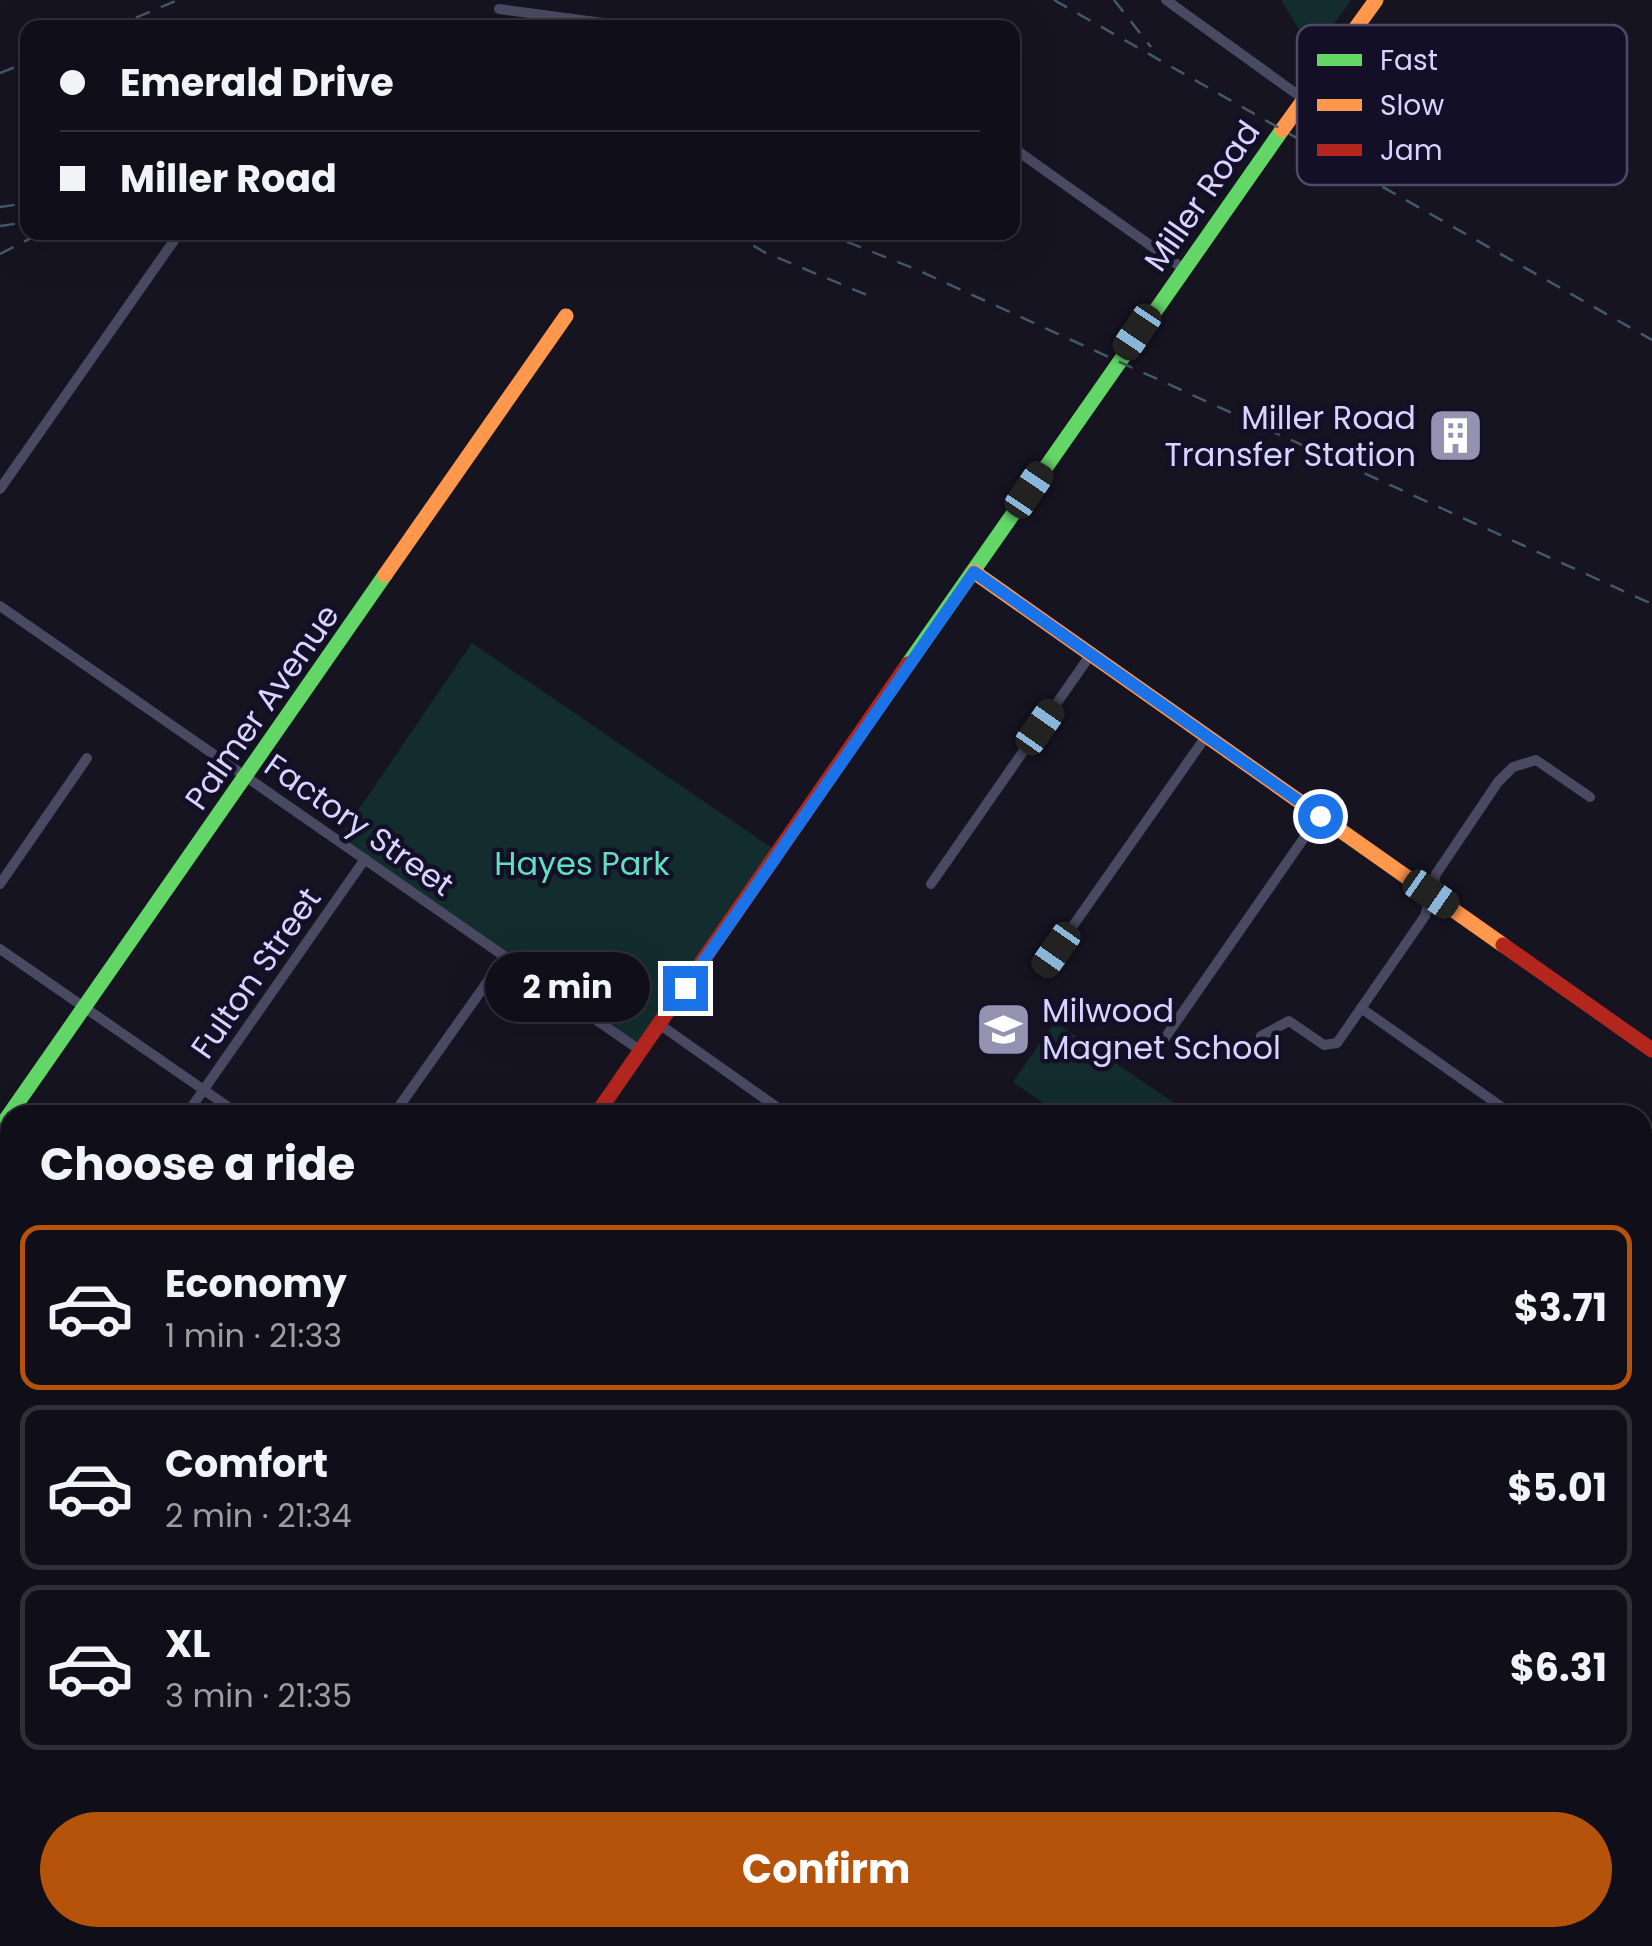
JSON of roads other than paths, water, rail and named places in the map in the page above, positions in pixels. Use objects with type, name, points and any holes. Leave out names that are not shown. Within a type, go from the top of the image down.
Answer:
[{"type":"street","points":[[1166,0],[1297,94]]},
{"type":"street","name":"Miller Road","points":[[1358,25],[1376,0]]},
{"type":"street","points":[[499,9],[581,20]]},
{"type":"street","name":"Miller Road","points":[[603,1105],[1137,332],[1297,111]]},
{"type":"street","points":[[1020,153],[1185,270]]},
{"type":"street","points":[[0,489],[174,240]]},
{"type":"street","name":"Palmer Avenue","points":[[16,1105],[566,316]]},
{"type":"street","points":[[974,572],[1652,1050]]},
{"type":"street","name":"Factory Street","points":[[0,606],[640,1051]]},
{"type":"street","points":[[931,884],[1091,654]]},
{"type":"street","points":[[1044,967],[1207,735]]},
{"type":"street","points":[[0,884],[87,758]]},
{"type":"street","points":[[1261,1036],[1290,1020],[1333,1046],[1426,916],[1436,874],[1506,773],[1520,763],[1536,760],[1590,797]]},
{"type":"street","points":[[1160,1044],[1320,816]]},
{"type":"street","name":"Fulton Street","points":[[193,1105],[365,859]]},
{"type":"street","points":[[0,949],[226,1105]]},
{"type":"street","points":[[401,1105],[505,957]]},
{"type":"street","points":[[1361,1008],[1499,1105]]},
{"type":"street","points":[[660,1024],[774,1105]]},
{"type":"railway","points":[[130,20],[178,0]]},
{"type":"railway","points":[[1054,0],[1297,138]]},
{"type":"railway","points":[[1114,0],[1151,47]]},
{"type":"railway","points":[[0,73],[20,65]]},
{"type":"railway","points":[[1379,185],[1652,340]]},
{"type":"railway","points":[[0,207],[20,204]]},
{"type":"railway","points":[[0,226],[20,223]]},
{"type":"railway","points":[[0,254],[27,240]]},
{"type":"railway","points":[[744,240],[867,295]]},
{"type":"railway","points":[[842,240],[913,268],[1652,604]]},
{"type":"place","name":"Miller Road Transfer Station","points":[[1455,436]]},
{"type":"place","name":"Milwood Magnet School","points":[[1003,1029]]},
{"type":"park label","name":"Hayes Park","points":[[582,864]]}]
